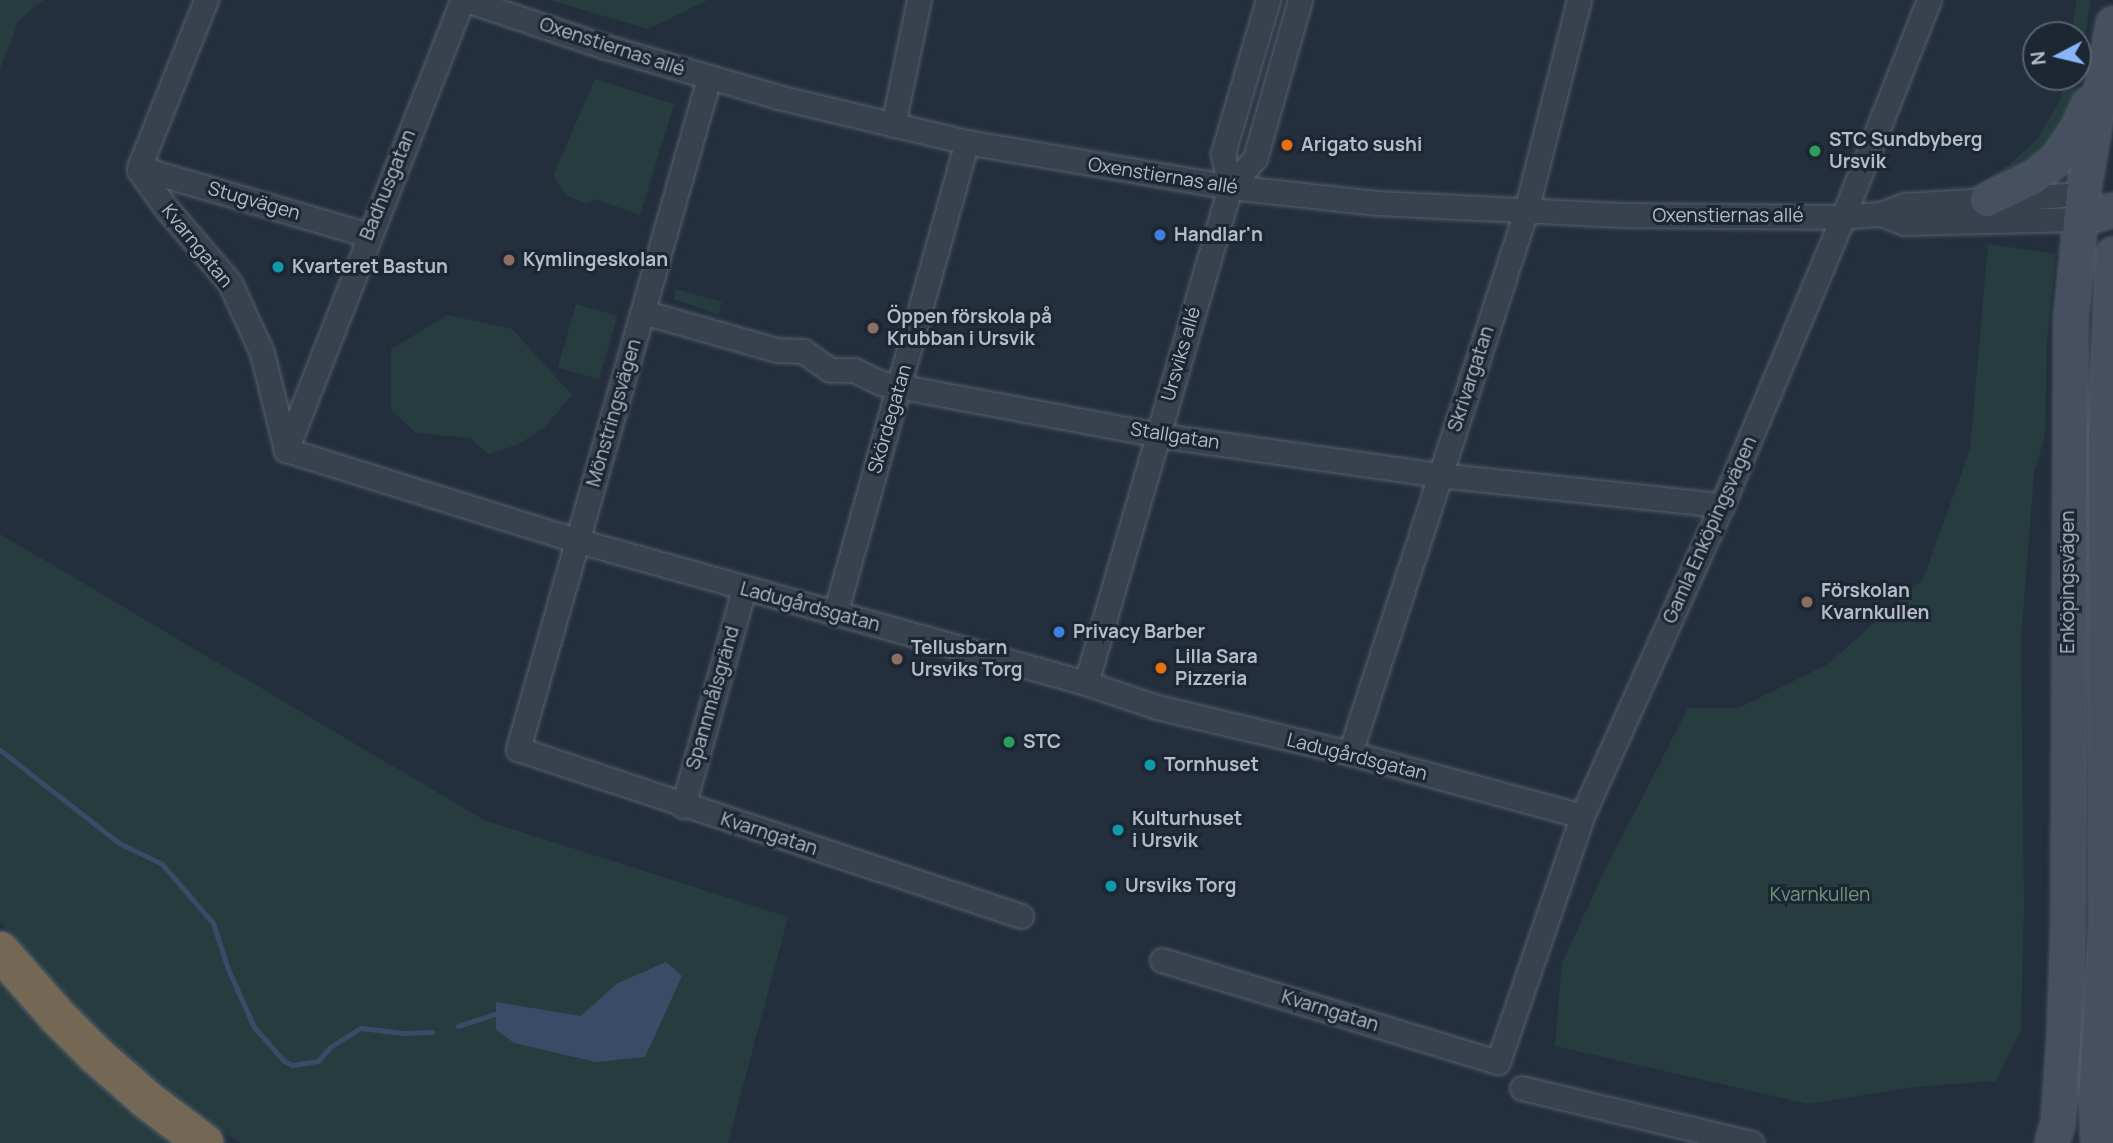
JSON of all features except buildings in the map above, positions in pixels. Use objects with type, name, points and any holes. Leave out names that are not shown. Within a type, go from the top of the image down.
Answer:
[{"type":"highway","points":[[9,962],[96,1055],[146,1099],[204,1143]]},
{"type":"main road","name":"Enköpingsvägen","points":[[2052,1143],[2057,1123],[2063,1051],[2068,939],[2071,317],[2081,207],[2113,24]]},
{"type":"main road","points":[[1987,200],[2033,178],[2057,159],[2078,128],[2104,70]]},
{"type":"main road","points":[[2081,207],[2113,208]]},
{"type":"main road","name":"Enköpingsvägen","points":[[2098,1143],[2096,1085],[2106,925],[2105,438],[2113,254]]},
{"type":"street","points":[[141,165],[206,0]]},
{"type":"street","name":"Oxenstiernas allé","points":[[464,0],[709,78],[893,125],[967,142],[1230,187],[1377,203],[1526,211],[1843,217],[1881,214],[1904,205],[1987,200],[2081,207]]},
{"type":"street","name":"Badhusgatan","points":[[286,450],[368,235],[464,0]]},
{"type":"street","points":[[893,125],[919,0]]},
{"type":"street","name":"Ursviks allé","points":[[1230,187],[1223,153],[1268,0]]},
{"type":"street","name":"Ursviks allé","points":[[1086,683],[1230,187],[1255,158],[1300,0]]},
{"type":"street","name":"Skrivargatan","points":[[1350,754],[1526,211],[1578,0]]},
{"type":"street","name":"Gamla Enköpingsvägen","points":[[1498,1062],[1581,816],[1722,505],[1843,217],[1929,0]]},
{"type":"street","name":"Mönstringsvägen","points":[[518,749],[709,78]]},
{"type":"street","points":[[1237,106],[1267,113]]},
{"type":"street","name":"Skördegatan","points":[[835,614],[967,142]]},
{"type":"street","name":"Stugvägen","points":[[141,165],[153,172],[368,235]]},
{"type":"street","name":"Kvarngatan","points":[[141,165],[139,170],[166,208],[230,283],[262,353],[286,450]]},
{"type":"street","name":"Oxenstiernas allé","points":[[1881,214],[1904,223],[2081,207]]},
{"type":"street","name":"Stallgatan","points":[[643,312],[776,350],[803,352],[830,370],[854,370],[881,383],[900,384],[1158,435],[1439,475],[1722,505]]},
{"type":"street","name":"Ladugårdsgatan","points":[[286,450],[579,541],[1086,683],[1170,710],[1350,754],[1581,816]]},
{"type":"street","name":"Spannmålsgränd","points":[[683,806],[744,589]]},
{"type":"street","name":"Kvarngatan","points":[[518,749],[683,806],[1021,916]]},
{"type":"street","name":"Kvarngatan","points":[[1161,960],[1498,1062]]},
{"type":"street","points":[[2096,1085],[2113,1056]]},
{"type":"street","points":[[1521,1088],[1751,1143]]},
{"type":"green space","points":[[0,0],[44,0],[19,20],[0,69]]},
{"type":"green space","points":[[550,0],[708,0],[648,29]]},
{"type":"green space","points":[[2077,0],[2091,0],[2087,21],[2073,21]]},
{"type":"green space","points":[[595,79],[674,104],[640,215],[595,199],[587,204],[566,195],[553,176]]},
{"type":"green space","points":[[2062,91],[2074,91],[2071,106],[2058,136],[2020,171],[1982,189],[1982,182],[2009,165],[2037,139],[2060,101]]},
{"type":"green space","name":"Kvarnkullen","points":[[1988,244],[2056,254],[2047,340],[2045,435],[2034,473],[2021,639],[2024,906],[2021,1030],[1996,1081],[1913,1087],[1808,1104],[1555,1046],[1562,963],[1604,872],[1688,708],[1739,708],[1828,664],[1923,579],[1970,450]]},
{"type":"green space","points":[[676,289],[722,302],[718,315],[674,299]]},
{"type":"green space","points":[[576,304],[617,316],[599,379],[558,367]]},
{"type":"green space","points":[[447,315],[512,329],[572,395],[545,427],[517,445],[488,454],[470,438],[416,433],[391,410],[391,349]]},
{"type":"green space","points":[[0,534],[484,820],[788,917],[728,1143],[241,1143],[216,1128],[144,1071],[64,996],[0,922]]},
{"type":"green space","points":[[0,970],[181,1143],[0,1143]]},
{"type":"water","points":[[666,962],[682,976],[645,1057],[596,1062],[514,1043],[496,1030],[496,1002],[581,1016],[616,984]]},
{"type":"waterway","points":[[0,750],[119,843],[162,864],[213,923],[228,969],[254,1027],[284,1061],[292,1065],[318,1061],[330,1047],[361,1028],[404,1033],[432,1032]]},
{"type":"waterway","points":[[458,1026],[495,1014]]},
{"type":"place","name":"Arigato sushi","points":[[1287,145]]},
{"type":"place","name":"STC Sundbyberg Ursvik","points":[[1815,151]]},
{"type":"place","name":"Handlar'n","points":[[1160,235]]},
{"type":"place","name":"Kymlingeskolan","points":[[509,260]]},
{"type":"place","name":"Kvarteret Bastun","points":[[278,267]]},
{"type":"place","name":"Öppen förskola på Krubban i Ursvik","points":[[873,328]]},
{"type":"place","name":"Förskolan Kvarnkullen","points":[[1807,602]]},
{"type":"place","name":"Privacy Barber","points":[[1059,632]]},
{"type":"place","name":"Tellusbarn Ursviks Torg","points":[[897,659]]},
{"type":"place","name":"Lilla Sara Pizzeria","points":[[1161,668]]},
{"type":"place","name":"STC","points":[[1009,742]]},
{"type":"place","name":"Tornhuset","points":[[1150,765]]},
{"type":"place","name":"Kulturhuset i Ursvik","points":[[1118,830]]},
{"type":"place","name":"Ursviks Torg","points":[[1111,886]]}]
